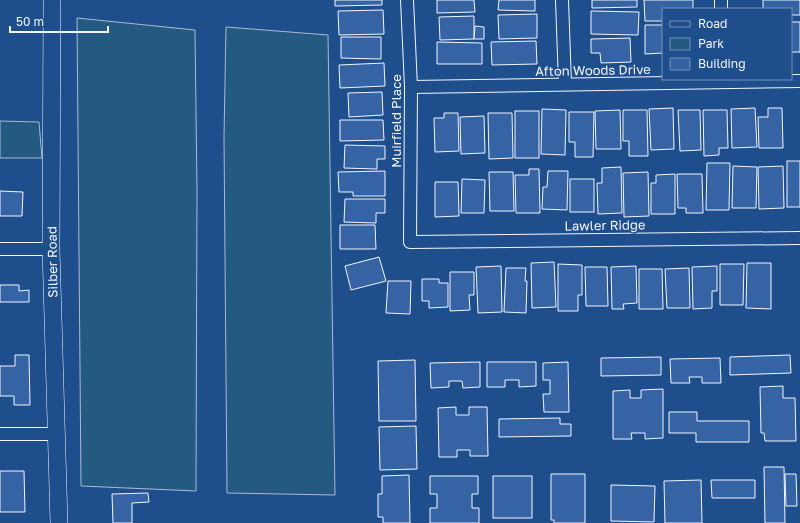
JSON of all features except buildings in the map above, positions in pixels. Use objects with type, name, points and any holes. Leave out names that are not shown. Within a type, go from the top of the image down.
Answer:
[{"type":"street","name":"Silber Road","points":[[52,0],[51,249],[59,523]]},
{"type":"street","name":"Muirfield Place","points":[[407,0],[411,87],[410,242]]},
{"type":"street","points":[[562,0],[565,84]]},
{"type":"street","name":"Afton Woods Drive","points":[[411,87],[722,80],[800,81]]},
{"type":"street","name":"Lawler Ridge","points":[[410,242],[800,238]]},
{"type":"street","points":[[0,249],[51,249]]},
{"type":"street","points":[[0,434],[56,434]]},
{"type":"green space","points":[[77,18],[195,30],[197,190],[196,491],[81,486]]},
{"type":"green space","points":[[226,27],[328,35],[335,495],[227,493],[224,137]]},
{"type":"green space","points":[[0,121],[39,122],[42,158],[0,158]]}]
